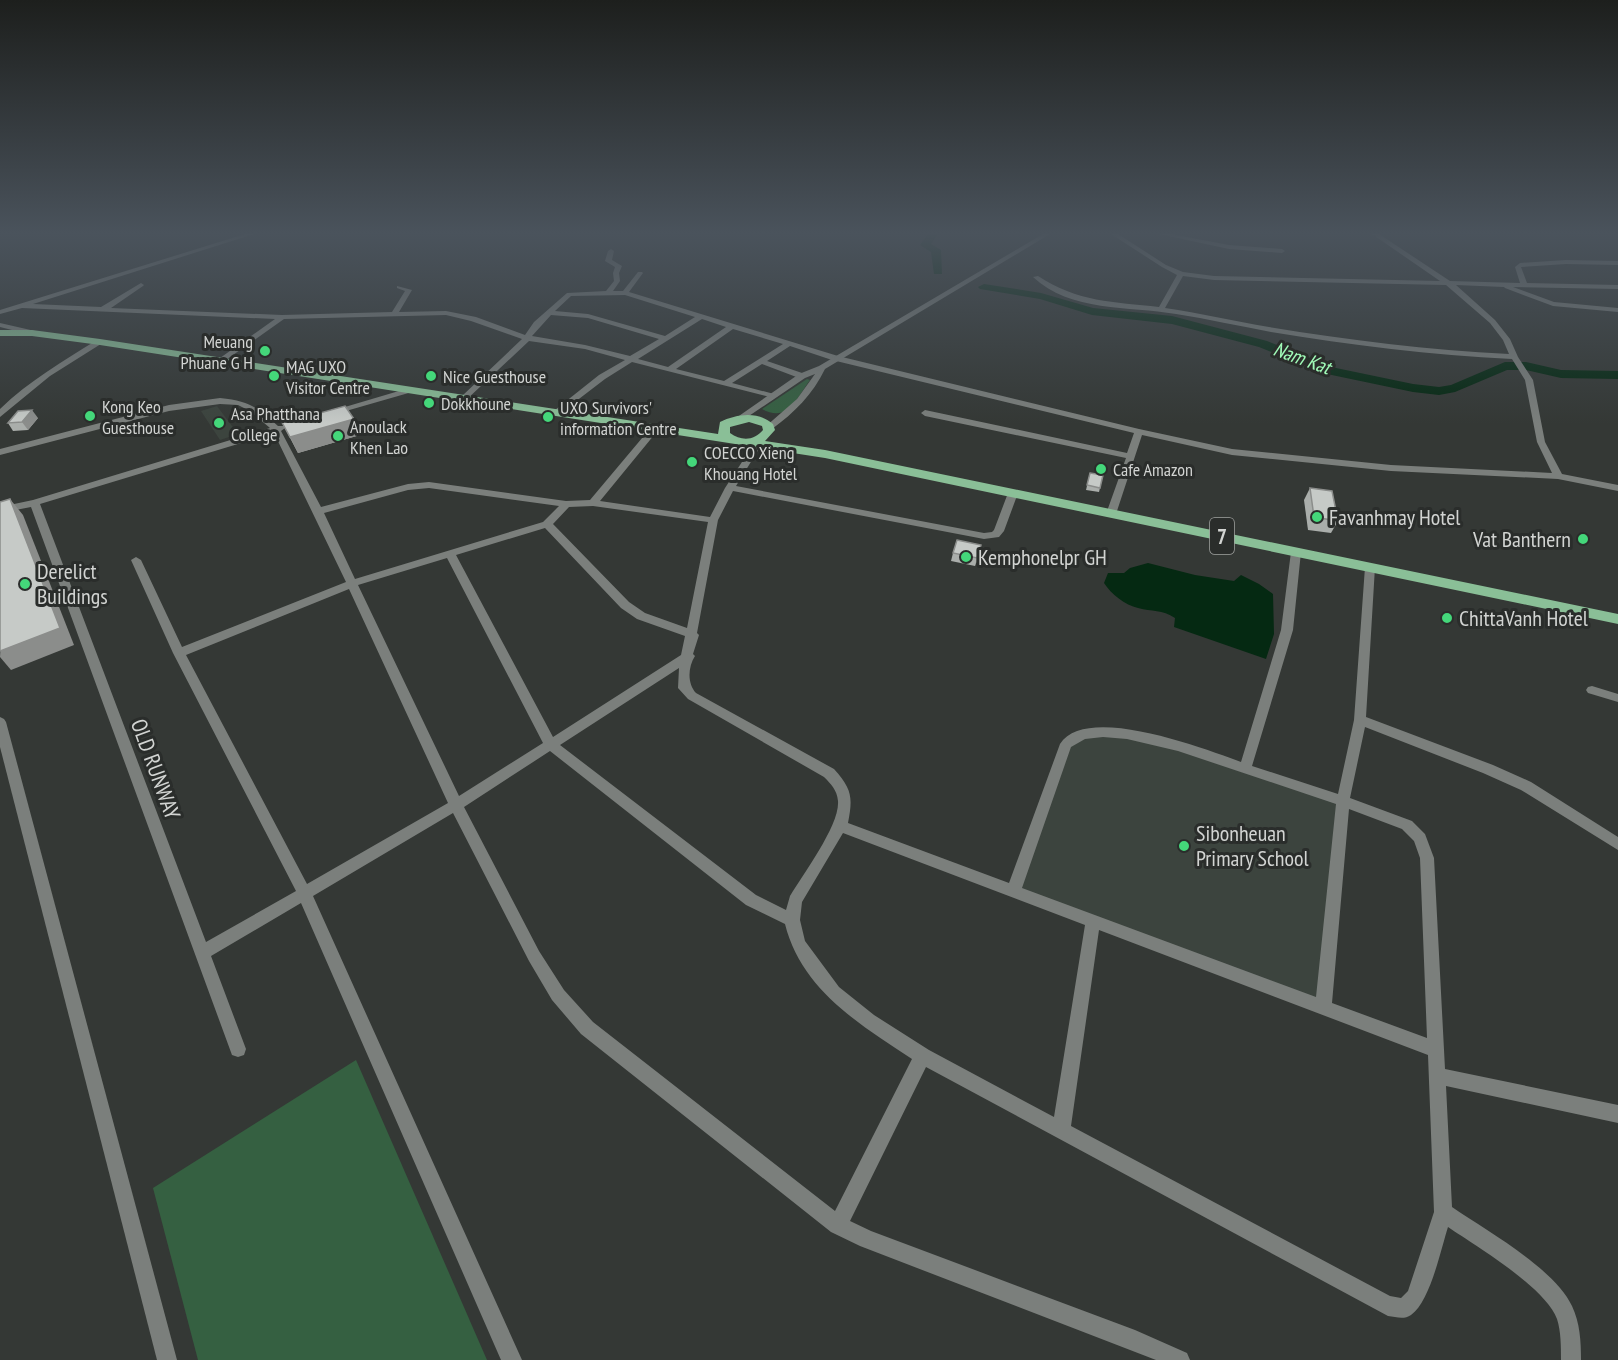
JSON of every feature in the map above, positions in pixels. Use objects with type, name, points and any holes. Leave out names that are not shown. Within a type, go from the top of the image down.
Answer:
[{"type":"highway","name":"7","points":[[0,333],[32,333],[100,342],[660,427],[732,440],[760,437],[825,454],[1618,619]]},
{"type":"highway","name":"7","points":[[660,427],[736,419],[760,420],[760,437]]},
{"type":"highway","points":[[732,440],[723,431],[724,425],[736,419]]},
{"type":"street","points":[[0,312],[51,297]]},
{"type":"street","points":[[100,310],[123,297]]},
{"type":"street","points":[[395,313],[404,297]]},
{"type":"street","points":[[465,398],[566,297]]},
{"type":"street","points":[[641,297],[787,345],[835,358],[1139,432],[1259,456],[1391,468],[1558,476],[1618,488]]},
{"type":"street","points":[[736,419],[802,376],[822,368],[835,358],[938,297]]},
{"type":"street","points":[[1075,297],[1407,349],[1516,361]]},
{"type":"street","points":[[1161,309],[1168,297]]},
{"type":"street","points":[[1465,297],[1495,323],[1529,380],[1541,442],[1558,476]]},
{"type":"street","points":[[1535,297],[1552,304],[1618,310]]},
{"type":"street","points":[[24,306],[282,317],[395,313],[464,316],[527,338],[585,347],[771,396]]},
{"type":"street","points":[[550,313],[588,316],[665,338]]},
{"type":"street","points":[[558,412],[577,395],[702,316]]},
{"type":"street","points":[[223,360],[282,317]]},
{"type":"street","points":[[0,325],[32,333]]},
{"type":"street","points":[[670,369],[730,327]]},
{"type":"street","points":[[0,414],[25,391],[100,342]]},
{"type":"street","points":[[726,383],[787,345]]},
{"type":"street","points":[[761,361],[802,376]]},
{"type":"street","points":[[822,368],[816,382],[785,415],[760,437],[713,520],[693,635],[683,678],[684,688],[692,696],[829,773],[842,786],[845,802],[840,826],[795,901],[792,920],[798,944],[833,992],[868,1021],[923,1056],[1388,1306],[1404,1308],[1416,1297],[1443,1212],[1427,858],[1420,838],[1407,825],[1343,801],[1149,737],[1087,732],[1074,736],[1066,744],[1013,891]]},
{"type":"street","points":[[320,416],[409,390]]},
{"type":"street","points":[[0,452],[169,408],[220,401],[240,403],[253,409],[276,429],[318,511],[456,805],[534,956],[558,995],[587,1028],[838,1225],[867,1239],[1135,1340],[1180,1360]]},
{"type":"street","points":[[925,413],[1131,456]]},
{"type":"street","points":[[0,510],[35,503],[287,426]]},
{"type":"street","points":[[593,503],[660,427]]},
{"type":"street","points":[[1111,513],[1139,432]]},
{"type":"street","points":[[318,511],[408,488],[429,485],[566,504],[593,503],[713,520]]},
{"type":"street","points":[[730,488],[984,536],[995,535],[999,531],[1013,493]]},
{"type":"street","name":"OLD RUNWAY","points":[[35,503],[238,1049]]},
{"type":"street","points":[[179,653],[351,584],[547,524],[566,504]]},
{"type":"street","points":[[547,524],[625,605],[641,616],[693,635]]},
{"type":"street","points":[[1245,769],[1287,630],[1296,552]]},
{"type":"street","points":[[450,553],[551,745],[751,900],[792,920]]},
{"type":"street","points":[[136,560],[179,653],[304,892],[512,1360]]},
{"type":"street","points":[[1323,1008],[1343,801],[1360,720],[1370,567]]},
{"type":"street","points":[[202,953],[456,805],[689,656]]},
{"type":"street","points":[[1592,690],[1618,698]]},
{"type":"street","points":[[1360,720],[1526,786],[1618,844]]},
{"type":"street","points":[[0,722],[166,1360]]},
{"type":"street","points":[[840,826],[1436,1050]]},
{"type":"street","points":[[1061,1131],[1093,921]]},
{"type":"street","points":[[838,1225],[923,1056]]},
{"type":"street","points":[[1438,1076],[1618,1114]]},
{"type":"street","points":[[1443,1212],[1545,1286],[1563,1308],[1571,1335],[1571,1360]]},
{"type":"shaded area","points":[[807,379],[810,380],[800,395],[785,411],[771,413],[762,409]]},
{"type":"shaded area","name":"Asa Phatthana College","points":[[217,406],[238,434],[220,440],[201,411]]},
{"type":"shaded area","points":[[1148,563],[1195,575],[1234,581],[1241,575],[1273,594],[1274,634],[1266,659],[1174,627],[1175,618],[1166,613],[1133,607],[1114,595],[1104,583],[1108,573],[1124,573],[1130,568]]},
{"type":"shaded area","name":"Sibonheuan Primary School","points":[[1134,734],[1343,801],[1323,1008],[1013,891],[1074,736]]},
{"type":"shaded area","points":[[356,1060],[487,1360],[198,1360],[153,1188]]},
{"type":"building","points":[[345,406],[354,419],[290,437],[278,415],[301,409],[306,417]]},
{"type":"building","points":[[32,410],[22,422],[8,423],[18,411]]},
{"type":"building","points":[[1090,473],[1103,475],[1100,488],[1087,485]]},
{"type":"building","points":[[1310,488],[1332,491],[1338,521],[1314,517]]},
{"type":"building","name":"Derelict Buildings","points":[[10,499],[60,628],[0,651],[0,502]]},
{"type":"building","points":[[957,540],[981,545],[977,558],[953,553]]},
{"type":"waterway","name":"Nam Kat","points":[[1046,297],[1092,311],[1172,320],[1263,344],[1332,371],[1413,388],[1439,391],[1455,388],[1505,366],[1526,366],[1561,374],[1618,375]]},
{"type":"place","name":"Meuang Phuane G H","points":[[265,351]]},
{"type":"place","name":"MAG UXO Visitor Centre","points":[[274,376]]},
{"type":"place","name":"Nice Guesthouse","points":[[431,376]]},
{"type":"place","name":"Dokkhoune","points":[[429,403]]},
{"type":"place","name":"Kong Keo Guesthouse","points":[[90,416]]},
{"type":"place","name":"UXO Survivors' information Centre","points":[[548,417]]},
{"type":"place","name":"Asa Phatthana College","points":[[219,423]]},
{"type":"place","name":"Anoulack Khen Lao","points":[[338,436]]},
{"type":"place","name":"COECCO Xieng Khouang Hotel","points":[[692,462]]},
{"type":"place","name":"Cafe Amazon","points":[[1101,469]]},
{"type":"place","name":"Favanhmay Hotel","points":[[1317,517]]},
{"type":"place","name":"Vat Banthern","points":[[1583,539]]},
{"type":"place","name":"Kemphonelpr GH","points":[[966,557]]},
{"type":"place","name":"Derelict Buildings","points":[[25,584]]},
{"type":"place","name":"ChittaVanh Hotel","points":[[1447,618]]},
{"type":"place","name":"Sibonheuan Primary School","points":[[1184,846]]}]
